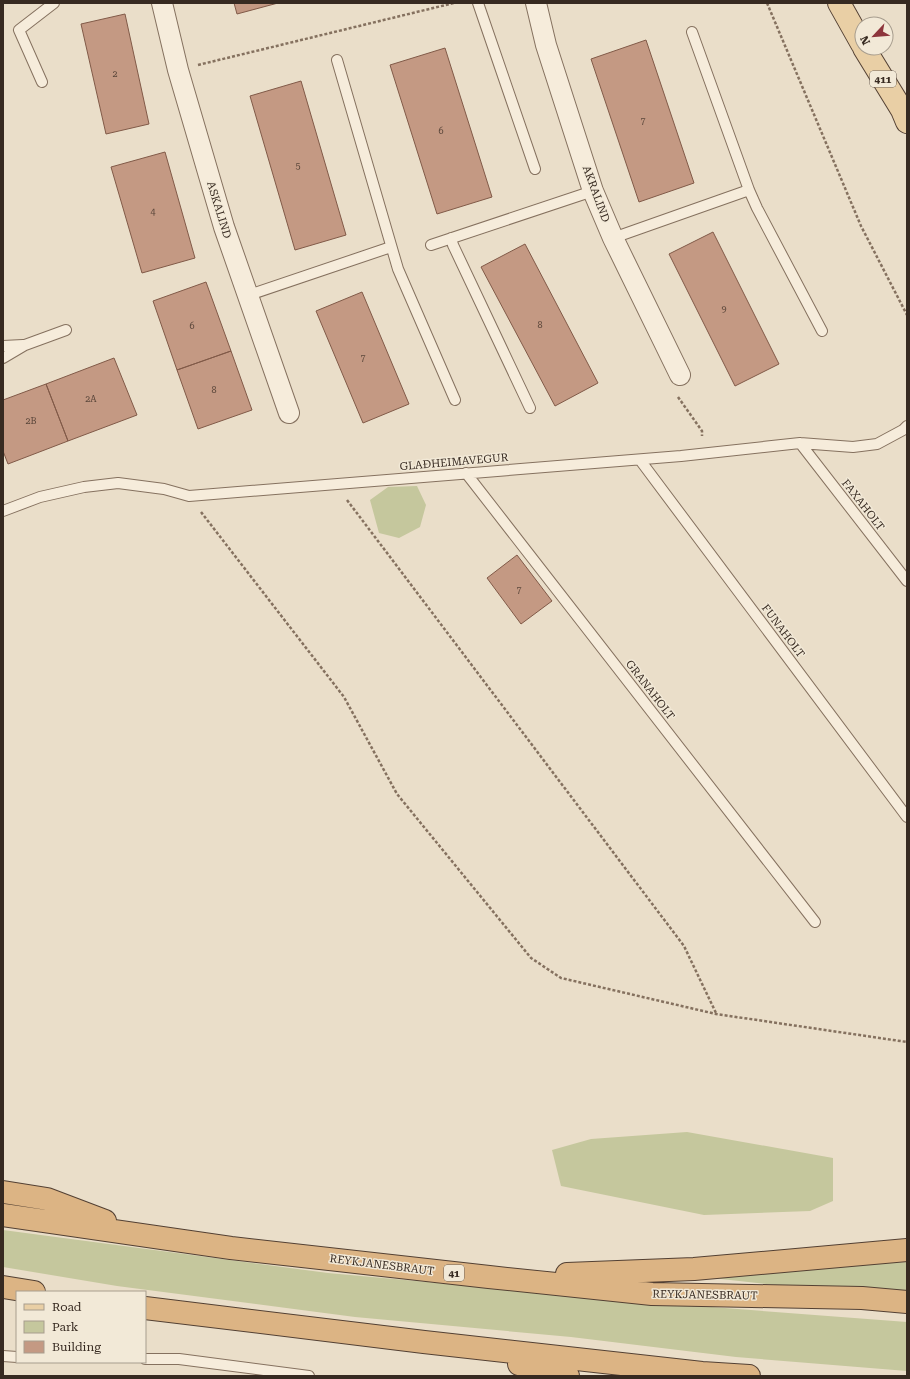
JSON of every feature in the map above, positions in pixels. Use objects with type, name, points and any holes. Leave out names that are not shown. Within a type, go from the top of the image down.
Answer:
[{"type":"highway","points":[[3,1192],[47,1199],[146,1236]]},
{"type":"highway","name":"REYKJANESBRAUT","points":[[3,1215],[231,1248],[652,1294],[862,1298],[907,1302]]},
{"type":"highway","points":[[489,1277],[694,1269],[907,1250]]},
{"type":"highway","points":[[3,1287],[28,1291]]},
{"type":"highway","points":[[146,1308],[424,1342],[702,1373],[749,1376]]},
{"type":"highway","points":[[424,1342],[568,1376]]},
{"type":"main road","points":[[839,3],[854,30]]},
{"type":"main road","name":"411","points":[[869,56],[905,116]]},
{"type":"street","name":"ASKALIND","points":[[162,3],[178,70],[224,227],[289,413]]},
{"type":"street","name":"AKRALIND","points":[[536,3],[546,45],[593,191],[612,238],[680,375]]},
{"type":"lane","points":[[42,82],[19,30],[54,3]]},
{"type":"lane","points":[[478,3],[534,169]]},
{"type":"lane","points":[[692,32],[749,190],[822,331]]},
{"type":"lane","points":[[338,60],[398,269],[455,400]]},
{"type":"lane","points":[[612,238],[749,190]]},
{"type":"lane","points":[[430,245],[593,191]]},
{"type":"lane","points":[[451,238],[530,408]]},
{"type":"lane","points":[[248,295],[391,247]]},
{"type":"lane","points":[[3,358],[25,345],[66,330]]},
{"type":"lane","points":[[3,346],[25,345]]},
{"type":"lane","name":"GLAÐHEIMAVEGUR","points":[[3,511],[40,497],[84,487],[118,482],[164,489],[189,496],[640,460],[800,443],[853,447],[877,444],[903,430],[907,426]]},
{"type":"lane","name":"FAXAHOLT","points":[[800,443],[907,581]]},
{"type":"lane","name":"FUNAHOLT","points":[[640,460],[907,817]]},
{"type":"lane","name":"GRANAHOLT","points":[[466,474],[815,922]]},
{"type":"lane","points":[[3,1356],[16,1357]]},
{"type":"lane","points":[[146,1359],[179,1359],[309,1376]]},
{"type":"path","points":[[178,70],[454,3]]},
{"type":"path","points":[[767,3],[861,226],[907,315]]},
{"type":"path","points":[[680,375],[672,387],[702,431],[703,454]]},
{"type":"path","points":[[334,484],[684,946],[716,1014]]},
{"type":"path","points":[[189,496],[344,697],[397,794],[531,958],[561,978],[716,1014],[907,1042]]},
{"type":"green space","points":[[417,486],[426,505],[420,527],[399,538],[379,533],[370,500],[388,487]]},
{"type":"green space","points":[[687,1132],[833,1158],[833,1201],[810,1211],[704,1215],[561,1186],[552,1150],[591,1139]]},
{"type":"green space","points":[[3,1230],[328,1273],[659,1303],[907,1322],[907,1371],[736,1357],[571,1337],[355,1317],[117,1286],[3,1267]]},
{"type":"green space","points":[[907,1262],[907,1298],[703,1277],[709,1271]]},
{"type":"building","points":[[234,3],[278,3],[237,14]]},
{"type":"building","points":[[125,14],[149,124],[106,134],[81,24]]},
{"type":"building","points":[[646,40],[694,183],[639,202],[591,59]]},
{"type":"building","points":[[445,48],[492,197],[437,214],[390,65]]},
{"type":"building","points":[[301,81],[346,235],[295,250],[250,96]]},
{"type":"building","points":[[165,152],[195,258],[142,273],[111,167]]},
{"type":"building","points":[[713,232],[779,364],[735,386],[669,254]]},
{"type":"building","points":[[525,244],[598,383],[555,406],[481,267]]},
{"type":"building","points":[[206,282],[231,351],[177,370],[153,301]]},
{"type":"building","points":[[362,292],[409,404],[363,423],[316,311]]},
{"type":"building","points":[[231,351],[252,410],[198,429],[177,370]]},
{"type":"building","points":[[114,358],[137,415],[68,441],[46,384]]},
{"type":"building","points":[[46,384],[68,441],[8,464],[3,451],[3,400]]},
{"type":"building","points":[[517,555],[552,601],[521,624],[487,578]]}]
